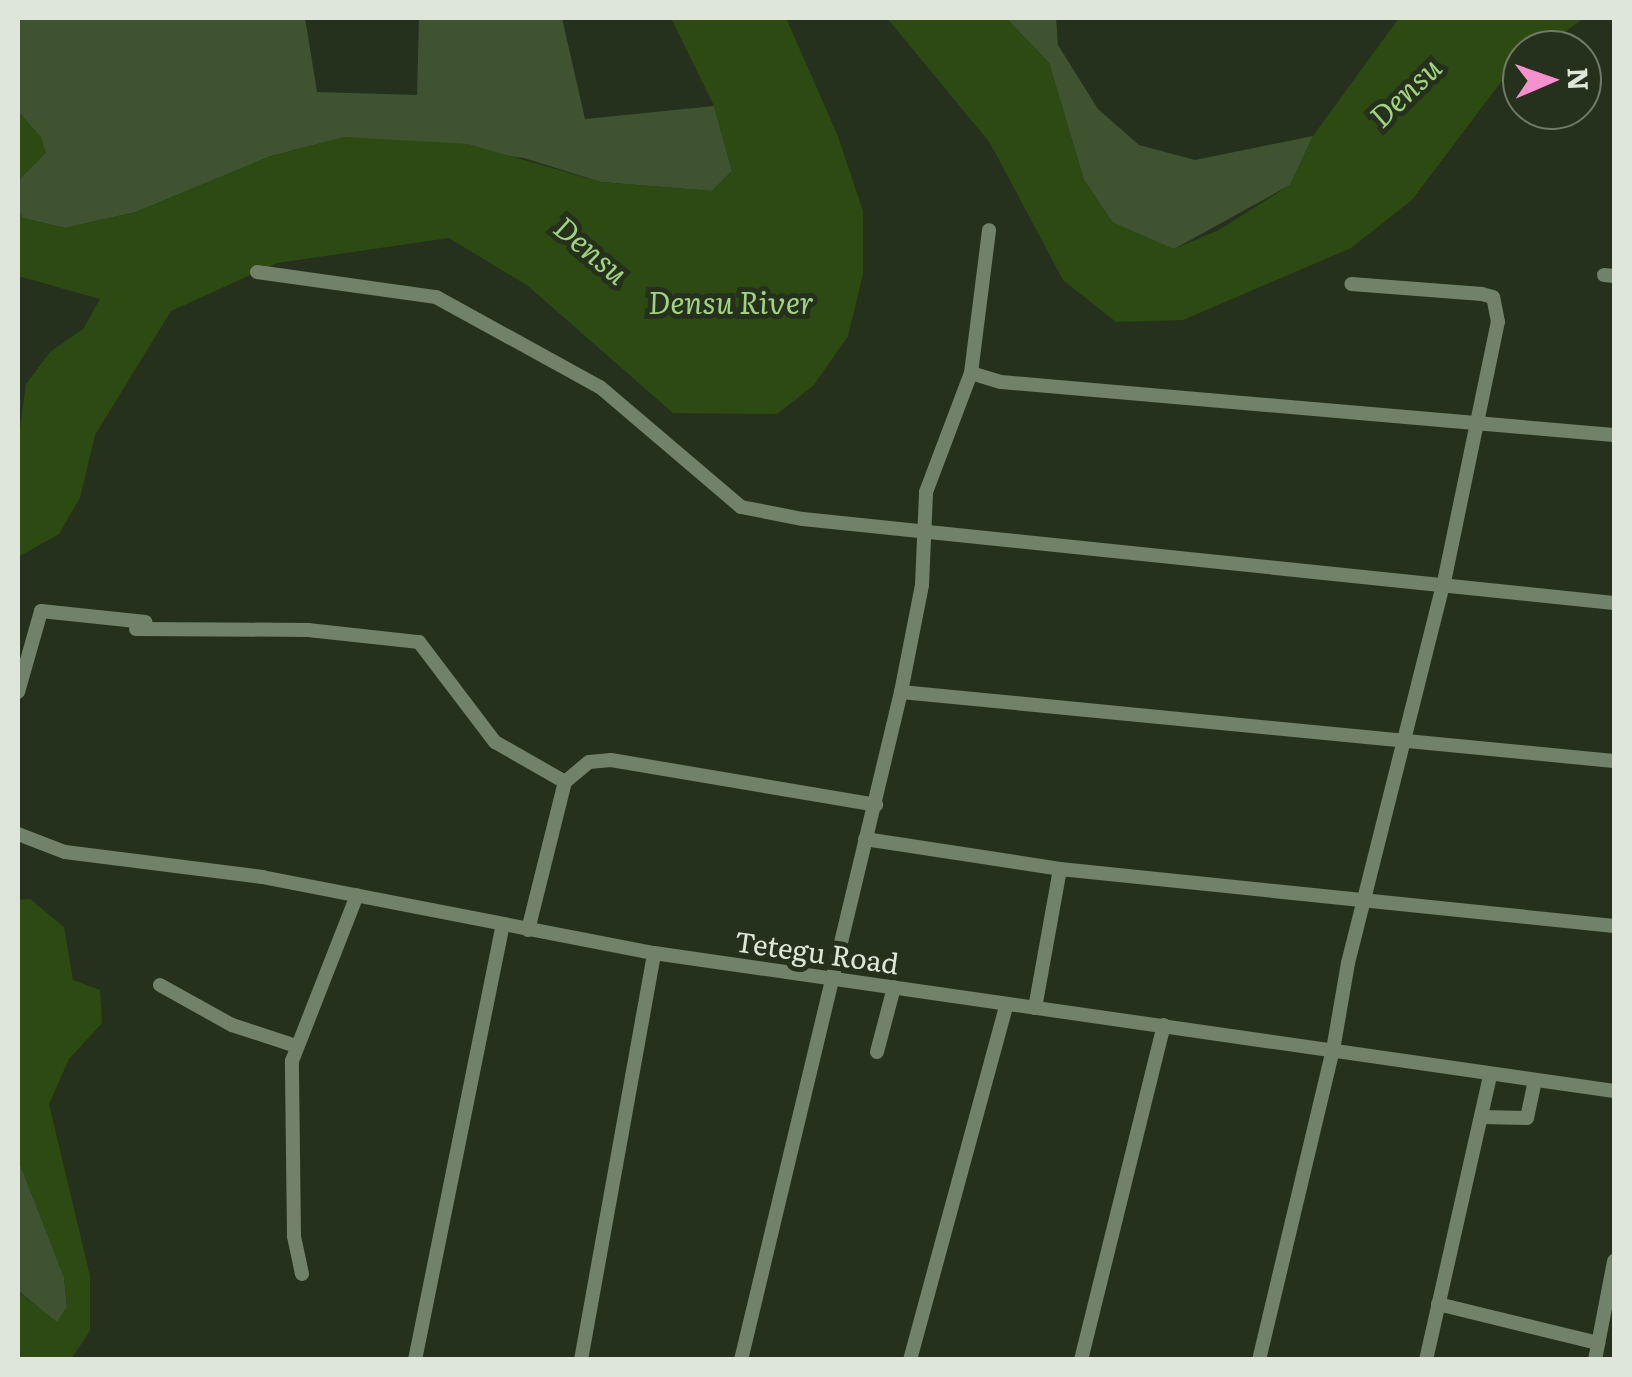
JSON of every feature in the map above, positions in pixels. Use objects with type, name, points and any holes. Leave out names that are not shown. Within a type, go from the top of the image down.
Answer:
[{"type":"street","points":[[741,1360],[901,692],[922,586],[926,492],[971,373],[989,230]]},
{"type":"street","points":[[257,272],[436,297],[600,387],[741,507],[1614,602]]},
{"type":"street","points":[[1259,1360],[1364,902],[1444,582],[1480,425],[1498,322],[1492,297],[1351,284]]},
{"type":"street","points":[[971,373],[1001,382],[1614,435]]},
{"type":"street","points":[[18,692],[41,610],[140,625],[308,630],[419,642],[495,742],[565,782]]},
{"type":"street","points":[[901,692],[1614,761]]},
{"type":"street","points":[[528,930],[565,782],[590,762],[611,760],[876,805]]},
{"type":"street","name":"Tetegu Road","points":[[18,834],[65,852],[357,896],[654,954],[1614,1091]]},
{"type":"street","points":[[865,839],[1060,869],[1614,926]]},
{"type":"street","points":[[1035,1008],[1060,869]]},
{"type":"street","points":[[302,1274],[294,1236],[290,1090],[296,1046],[357,896]]},
{"type":"street","points":[[415,1360],[503,924]]},
{"type":"street","points":[[582,1360],[654,954]]},
{"type":"street","points":[[160,986],[232,1024],[296,1046]]},
{"type":"street","points":[[877,1052],[894,986]]},
{"type":"street","points":[[910,1360],[1006,1004]]},
{"type":"street","points":[[1081,1360],[1164,1025]]},
{"type":"street","points":[[1426,1360],[1490,1074]]},
{"type":"street","points":[[1480,1117],[1527,1118],[1534,1080]]},
{"type":"street","points":[[1595,1360],[1614,1261]]},
{"type":"street","points":[[1438,1304],[1598,1344]]},
{"type":"shaded area","points":[[18,18],[305,18],[317,92],[417,95],[419,18],[562,18],[585,119],[714,106],[732,171],[712,191],[601,182],[524,158],[345,137],[271,156],[136,212],[65,228],[23,218],[18,208],[21,172],[45,153],[18,111]]},
{"type":"shaded area","points":[[1006,18],[1056,18],[1058,45],[1098,109],[1139,145],[1195,160],[1313,136],[1290,185],[1174,249],[1139,240],[1112,222],[1084,180],[1049,63]]},
{"type":"shaded area","points":[[18,1159],[64,1277],[67,1307],[57,1323],[20,1292]]},
{"type":"water","name":"Densu River","points":[[671,18],[786,18],[837,134],[863,211],[863,274],[848,336],[813,386],[777,414],[673,413],[528,286],[449,238],[277,263],[171,311],[95,435],[80,498],[59,534],[18,557],[18,443],[26,384],[50,352],[83,329],[100,299],[18,276],[18,208],[23,218],[65,228],[136,212],[271,156],[345,137],[468,144],[601,182],[712,191],[732,171],[714,106]]},
{"type":"water","name":"Densu","points":[[887,18],[1006,18],[1049,63],[1084,180],[1112,222],[1174,249],[1219,230],[1290,185],[1313,136],[1399,18],[1584,18],[1568,30],[1502,30],[1502,80],[1412,200],[1351,248],[1183,320],[1116,322],[1063,280],[990,143]]},
{"type":"water","points":[[18,111],[41,137],[46,153],[18,181]]},
{"type":"water","points":[[30,899],[64,927],[73,980],[100,990],[102,1023],[69,1059],[49,1104],[90,1276],[90,1331],[71,1359],[18,1359],[18,1254],[20,1293],[57,1322],[67,1307],[64,1277],[18,1159],[18,900]]}]
